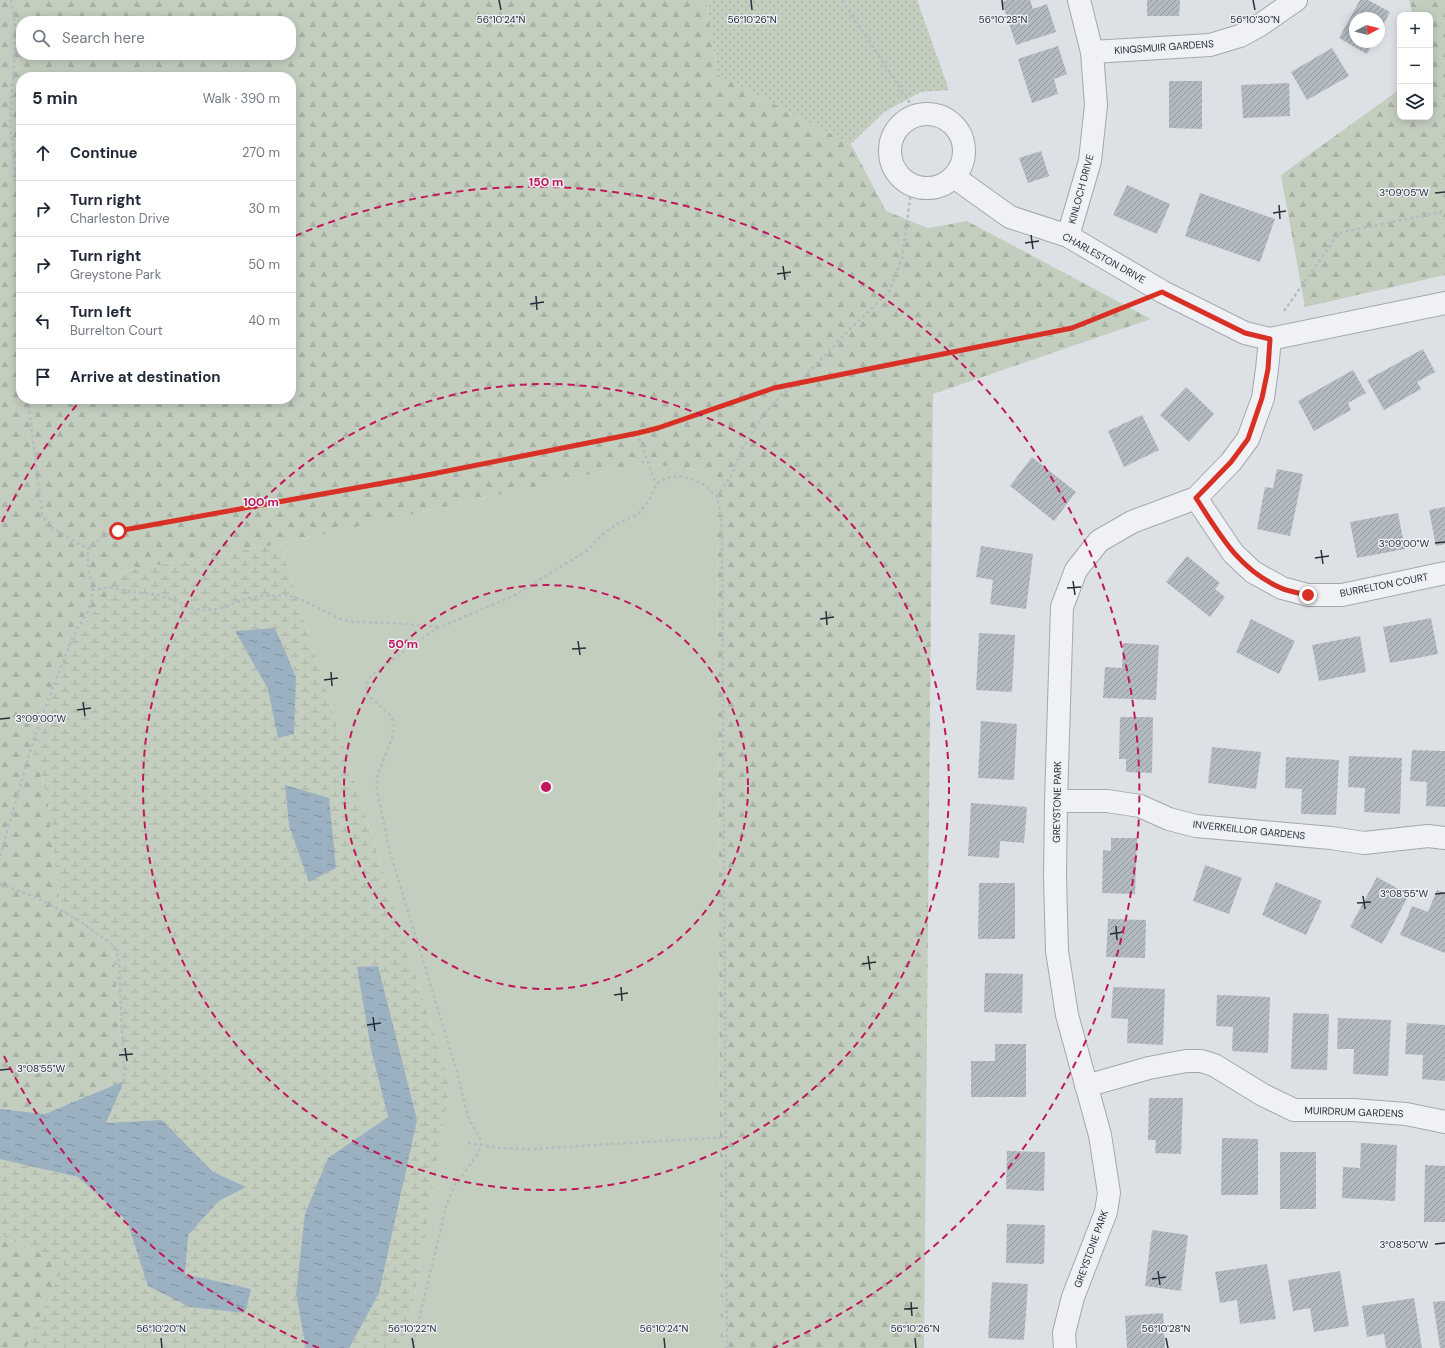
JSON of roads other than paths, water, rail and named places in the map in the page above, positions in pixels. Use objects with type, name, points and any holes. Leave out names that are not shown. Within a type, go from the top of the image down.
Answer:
[{"type":"street","name":"KINLOCH DRIVE","points":[[1068,236],[1090,161],[1096,105],[1092,52],[1079,0]]},
{"type":"street","name":"KINGSMUIR GARDENS","points":[[1092,52],[1210,46],[1240,36],[1260,25],[1296,0]]},
{"type":"street","points":[[930,114],[942,117],[952,123],[960,133],[964,144],[964,156],[960,168],[954,177],[944,184],[934,188],[923,188],[912,185],[903,179],[895,170],[891,160],[890,149],[892,138],[898,128],[907,120],[918,115],[930,114]]},
{"type":"street","name":"CHARLESTON DRIVE","points":[[954,177],[1010,217],[1068,236],[1162,292],[1245,333],[1270,339],[1445,303]]},
{"type":"street","name":"GREYSTONE PARK","points":[[1064,1348],[1064,1333],[1073,1297],[1106,1212],[1109,1193],[1100,1135],[1067,1015],[1057,951],[1055,877],[1056,801],[1062,607],[1076,570],[1099,541],[1132,522],[1196,498],[1231,462],[1248,439],[1262,398],[1268,369],[1270,339]]},
{"type":"street","name":"BURRELTON COURT","points":[[1196,498],[1233,552],[1253,572],[1282,588],[1308,595],[1342,595],[1445,573]]},
{"type":"street","name":"INVERKEILLOR GARDENS","points":[[1056,801],[1107,801],[1140,806],[1169,819],[1196,826],[1332,838],[1364,843],[1428,836],[1445,838]]},
{"type":"street","name":"MUIRDRUM GARDENS","points":[[1086,1086],[1149,1068],[1186,1061],[1201,1061],[1214,1065],[1263,1095],[1294,1110],[1353,1110],[1406,1114],[1445,1122]]},
{"type":"water","points":[[275,628],[296,677],[294,734],[278,738],[268,689],[235,631]]},
{"type":"water","points":[[285,785],[329,798],[336,868],[309,882],[289,826]]},
{"type":"water","points":[[378,966],[417,1120],[379,1293],[349,1348],[306,1348],[296,1294],[305,1214],[328,1158],[388,1117],[371,1049],[357,967]]},
{"type":"water","points":[[124,1081],[106,1123],[162,1120],[213,1172],[246,1187],[219,1201],[188,1235],[185,1274],[251,1289],[245,1313],[190,1307],[148,1286],[127,1221],[78,1177],[0,1159],[0,1109],[45,1114]]}]
